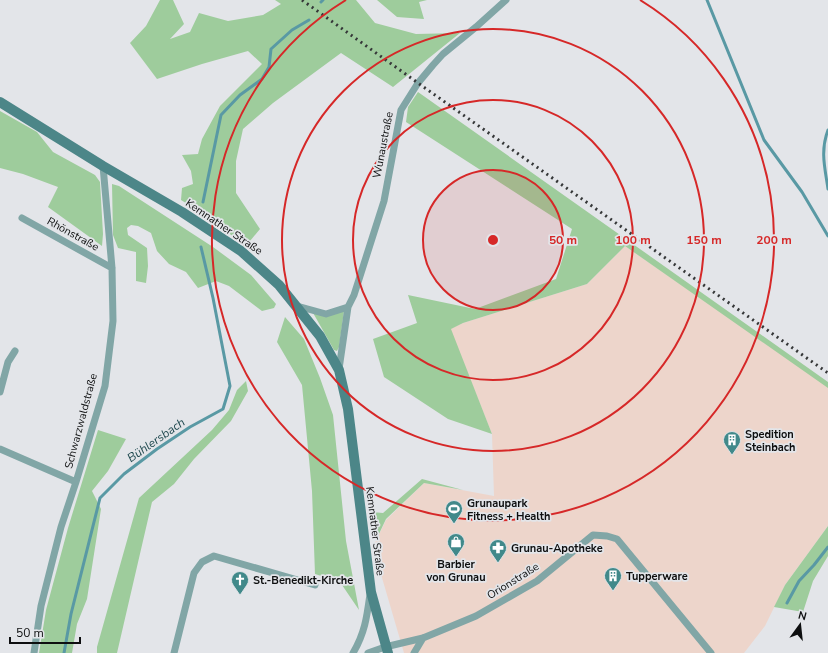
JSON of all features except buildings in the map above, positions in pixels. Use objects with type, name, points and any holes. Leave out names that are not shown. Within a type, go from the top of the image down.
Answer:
[{"type":"main road","name":"Kemnather Straße","points":[[0,102],[102,166],[182,212],[241,251],[279,285],[320,336],[339,370],[348,409],[371,592],[386,650]]},
{"type":"street","name":"Wunaustraße","points":[[339,370],[348,307],[356,288],[384,201],[402,107],[433,64],[506,0]]},
{"type":"street","name":"Schwarzwaldstraße","points":[[34,653],[41,606],[61,527],[76,482],[104,386],[113,321],[112,268],[102,166]]},
{"type":"street","name":"Rhönstraße","points":[[22,218],[112,268]]},
{"type":"street","points":[[297,306],[326,314],[348,307]]},
{"type":"street","points":[[0,392],[8,362],[15,351]]},
{"type":"street","points":[[0,449],[76,482]]},
{"type":"street","name":"Orionstraße","points":[[368,653],[386,650],[423,638],[476,616],[537,581],[593,535],[607,536],[617,539],[711,653]]},
{"type":"street","points":[[174,653],[194,573],[202,562],[214,556],[315,585]]},
{"type":"street","points":[[353,653],[366,625],[371,592]]},
{"type":"street","points":[[414,653],[423,638]]},
{"type":"shaded area","points":[[625,246],[828,386],[828,526],[785,585],[765,626],[744,653],[404,653],[373,547],[386,520],[424,483],[494,496],[492,434],[450,329],[463,323],[587,284]]},
{"type":"green space","points":[[160,0],[173,0],[184,24],[170,39],[190,32],[199,13],[228,21],[263,15],[281,4],[275,0],[356,0],[375,23],[416,34],[460,33],[393,87],[341,53],[273,103],[243,129],[236,161],[236,193],[260,229],[245,247],[215,221],[181,200],[182,188],[193,184],[191,171],[182,155],[198,154],[202,139],[220,106],[262,64],[248,51],[157,79],[130,43],[146,26]]},
{"type":"green space","points":[[377,0],[427,0],[419,2],[424,19],[397,17]]},
{"type":"green space","points":[[418,92],[828,382],[828,388],[625,246],[587,284],[463,323],[451,329],[492,434],[448,419],[384,377],[373,339],[417,323],[408,295],[475,309],[556,279],[572,229],[406,122],[408,107]]},
{"type":"green space","points":[[0,111],[37,132],[53,152],[95,175],[100,182],[103,234],[102,246],[48,207],[58,187],[23,174],[0,168]]},
{"type":"green space","points":[[112,184],[119,186],[213,247],[251,275],[276,304],[274,308],[262,311],[229,286],[216,281],[198,288],[186,272],[169,264],[157,251],[151,233],[138,226],[131,225],[127,228],[128,235],[147,248],[148,266],[146,283],[136,281],[136,252],[118,248],[113,235]]},
{"type":"green space","points":[[312,311],[344,311],[339,347],[337,351],[334,350]]},
{"type":"green space","points":[[285,317],[304,339],[333,415],[346,541],[359,610],[340,582],[315,574],[312,491],[302,385],[277,342]]},
{"type":"green space","points":[[246,381],[248,391],[231,421],[194,459],[174,484],[152,502],[117,653],[97,653],[97,647],[139,498],[212,430],[229,410],[237,390]]},
{"type":"green space","points":[[98,430],[126,439],[108,471],[92,491],[101,509],[87,599],[77,624],[72,653],[39,653],[46,610],[68,528]]},
{"type":"green space","points":[[422,479],[463,490],[424,483],[386,519],[378,536],[374,530],[372,512],[383,513]]},
{"type":"green space","points":[[828,526],[828,556],[813,581],[803,612],[774,607],[785,585]]},
{"type":"waterway","points":[[707,0],[764,140],[802,192],[828,236]]},
{"type":"waterway","name":"Bühlersbach","points":[[203,202],[221,115],[240,95],[262,79],[269,67],[271,49],[292,30],[309,20]]},
{"type":"waterway","points":[[828,130],[824,145],[828,189]]},
{"type":"waterway","name":"Bühlersbach","points":[[64,653],[71,614],[100,498],[124,474],[157,449],[190,427],[223,409],[230,386],[213,298],[201,247]]},
{"type":"waterway","points":[[787,603],[799,581],[828,547]]},
{"type":"railway","points":[[302,0],[828,373]]},
{"type":"place","name":"Spedition Steinbach","points":[[732,455]]},
{"type":"place","name":"Grunaupark Fitness + Health","points":[[454,524]]},
{"type":"place","name":"Barbier von Grunau","points":[[456,557]]},
{"type":"place","name":"Grunau-Apotheke","points":[[498,563]]},
{"type":"place","name":"Tupperware","points":[[613,591]]},
{"type":"place","name":"St.-Benedikt-Kirche","points":[[240,595]]}]
